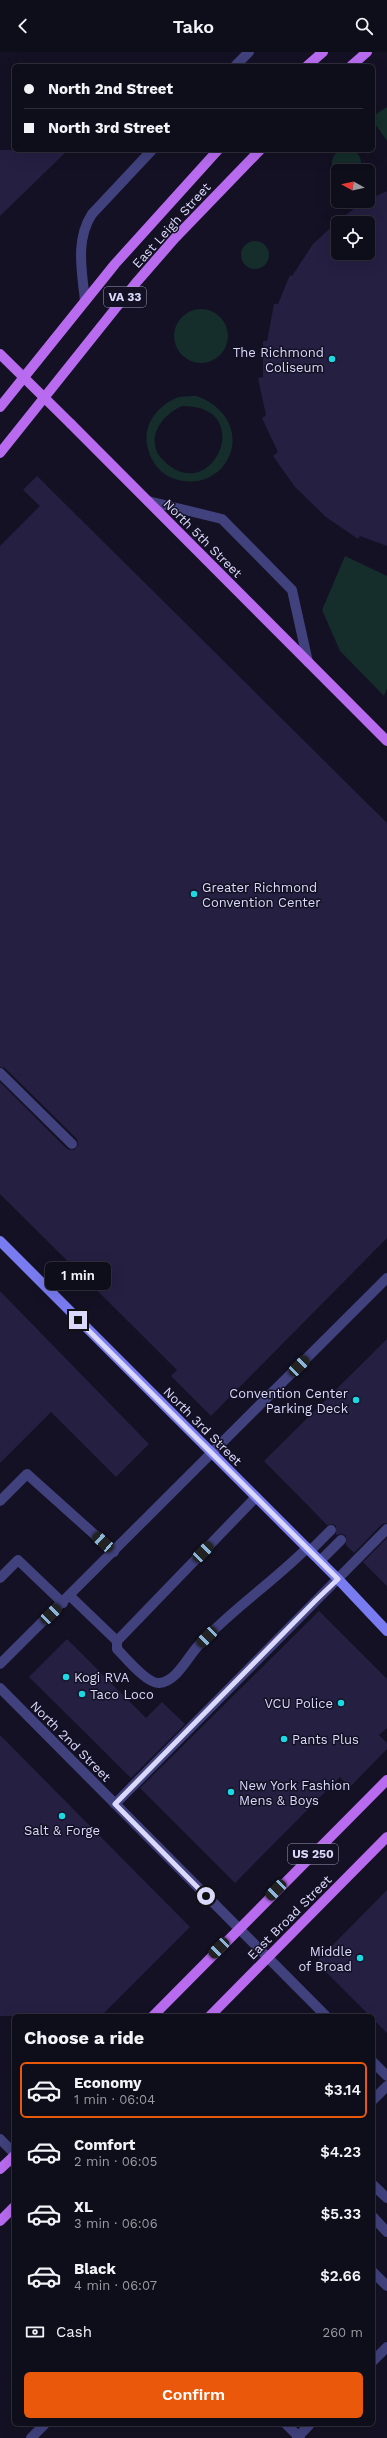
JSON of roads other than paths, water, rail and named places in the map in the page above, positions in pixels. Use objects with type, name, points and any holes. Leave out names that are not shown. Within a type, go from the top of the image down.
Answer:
[{"type":"main road","points":[[309,64],[323,52]]},
{"type":"main road","points":[[353,64],[367,52]]},
{"type":"main road","name":"East Leigh Street","points":[[0,408],[85,301],[159,214],[216,152]]},
{"type":"main road","name":"East Leigh Street","points":[[0,453],[135,284],[180,233],[258,152]]},
{"type":"main road","name":"North 5th Street","points":[[0,354],[387,741]]},
{"type":"main road","name":"North 3rd Street","points":[[0,1241],[338,1579],[387,1631]]},
{"type":"main road","name":"East Broad Street","points":[[155,2014],[387,1780]]},
{"type":"main road","name":"East Broad Street","points":[[212,2014],[387,1837]]},
{"type":"main road","points":[[0,2169],[12,2156]]},
{"type":"main road","points":[[0,2221],[12,2209]]},
{"type":"street","points":[[237,64],[249,52]]},
{"type":"street","points":[[85,301],[81,250],[86,223],[92,214],[150,152]]},
{"type":"street","points":[[148,501],[222,519],[292,590],[308,662]]},
{"type":"street","points":[[0,1073],[72,1144]]},
{"type":"street","points":[[0,1664],[66,1600],[387,1278]]},
{"type":"street","points":[[0,1500],[27,1474],[114,1552]]},
{"type":"street","points":[[256,1497],[117,1641],[117,1649],[149,1681],[158,1683],[170,1680],[198,1646],[235,1609],[286,1569],[331,1530]]},
{"type":"street","points":[[115,1804],[387,1529]]},
{"type":"street","points":[[320,1561],[341,1540]]},
{"type":"street","points":[[0,1578],[18,1560],[117,1641]]},
{"type":"street","name":"North 2nd Street","points":[[0,1688],[324,2014]]},
{"type":"street","points":[[375,2064],[387,2076]]},
{"type":"street","points":[[375,2098],[387,2086]]},
{"type":"street","points":[[0,2139],[12,2152]]},
{"type":"street","points":[[375,2188],[387,2198]]},
{"type":"street","points":[[375,2219],[387,2232]]},
{"type":"street","points":[[375,2274],[387,2286]]},
{"type":"street","points":[[375,2359],[387,2347]]},
{"type":"street","points":[[31,2438],[43,2426]]},
{"type":"street","points":[[288,2426],[298,2437],[308,2426]]},
{"type":"place","name":"The Richmond Coliseum","points":[[332,359]]},
{"type":"place","name":"Greater Richmond Convention Center","points":[[194,894]]},
{"type":"place","name":"Convention Center Parking Deck","points":[[356,1400]]},
{"type":"place","name":"Kogi RVA","points":[[66,1677]]},
{"type":"place","name":"Taco Loco","points":[[82,1694]]},
{"type":"place","name":"VCU Police","points":[[341,1703]]},
{"type":"place","name":"Pants Plus","points":[[284,1739]]},
{"type":"place","name":"New York Fashion Mens & Boys","points":[[231,1792]]},
{"type":"place","name":"Salt & Forge","points":[[62,1816]]},
{"type":"place","name":"Middle of Broad","points":[[360,1958]]}]
